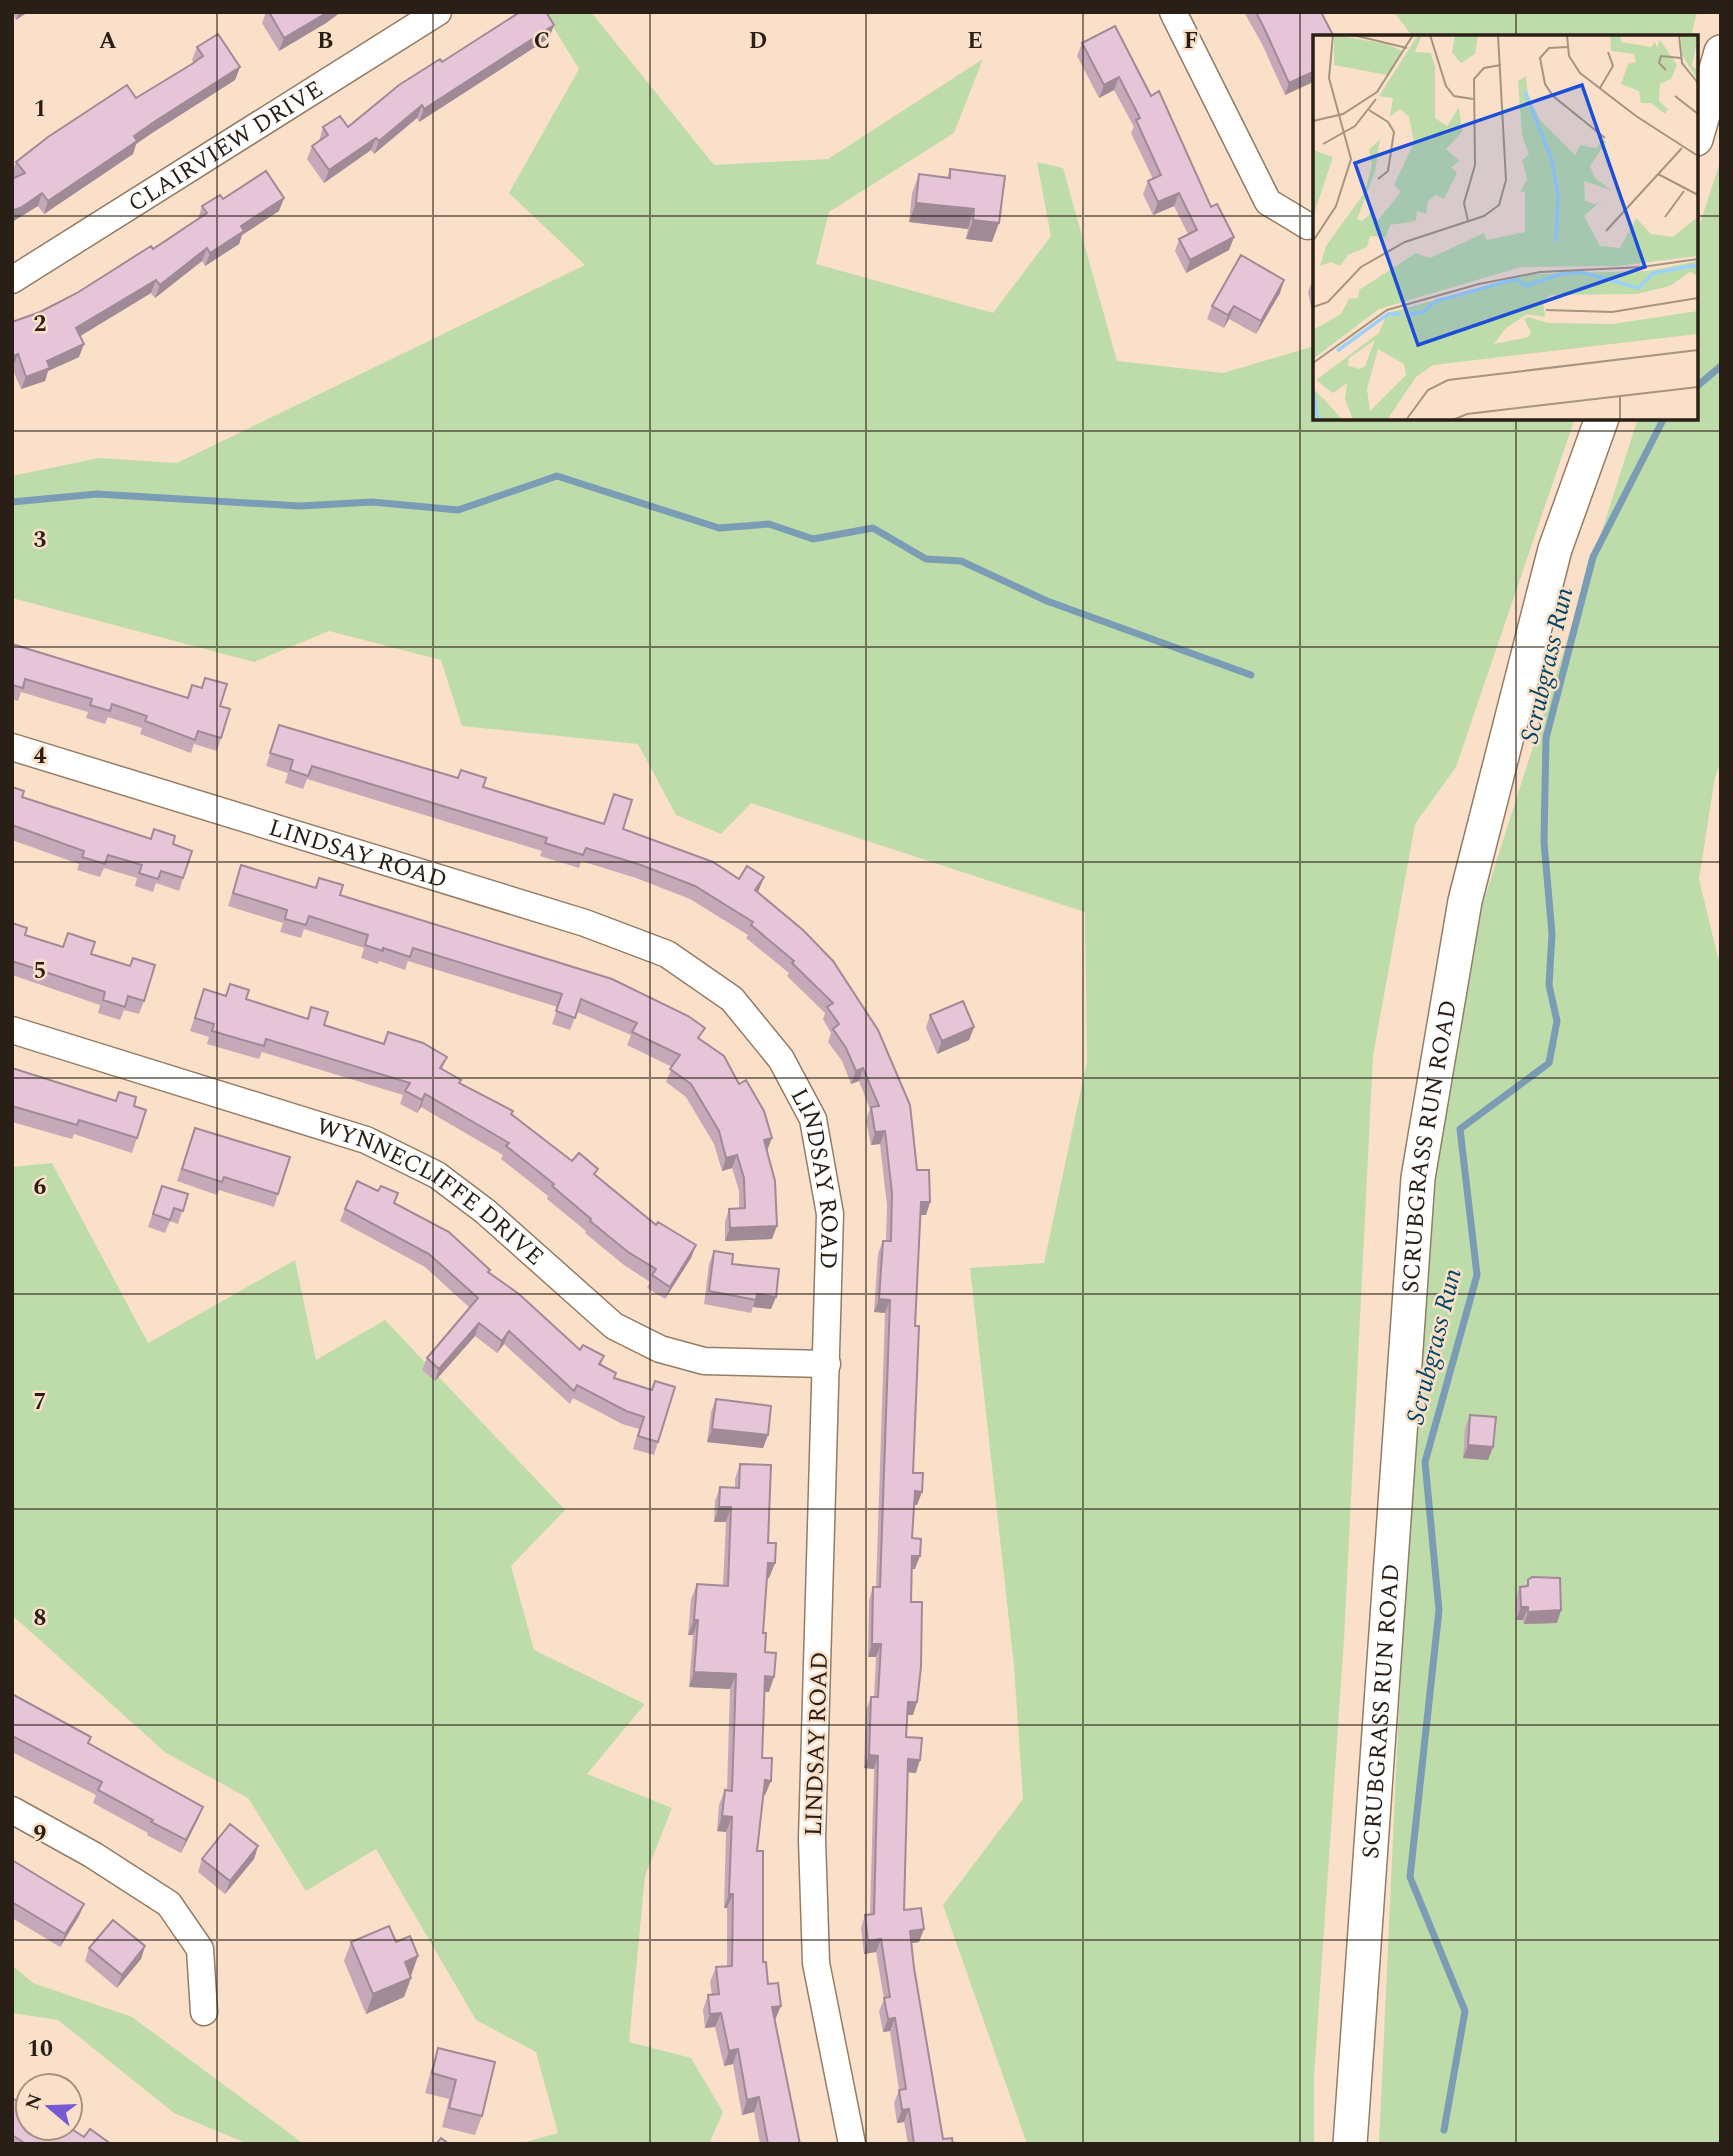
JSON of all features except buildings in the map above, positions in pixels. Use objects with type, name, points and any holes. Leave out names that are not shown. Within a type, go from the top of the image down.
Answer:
[{"type":"street","name":"CLAIRVIEW DRIVE","points":[[12,280],[438,12]]},
{"type":"street","points":[[1173,12],[1268,202],[1308,226]]},
{"type":"street","points":[[1698,131],[1721,52]]},
{"type":"street","name":"SCRUBGRASS RUN ROAD","points":[[1350,2144],[1418,1178],[1465,901],[1555,549],[1601,420]]},
{"type":"street","name":"LINDSAY ROAD","points":[[12,747],[586,923],[667,954],[732,999],[781,1059],[813,1119],[830,1214],[812,1839],[816,1963],[852,2144]]},
{"type":"street","name":"WYNNECLIFFE DRIVE","points":[[12,1030],[279,1111],[378,1145],[436,1175],[486,1212],[614,1326],[660,1349],[704,1361],[827,1364]]},
{"type":"street","points":[[12,1810],[93,1855],[169,1904],[200,1949],[204,2012]]},
{"type":"green space","points":[[544,12],[591,12],[714,165],[828,159],[983,59],[954,133],[829,212],[816,264],[993,313],[1051,236],[1037,162],[1063,168],[1117,361],[1223,373],[1313,347],[1313,420],[1574,420],[1456,767],[1415,824],[1373,1056],[1344,1639],[1314,2076],[1314,2144],[1027,2144],[943,1905],[1023,1799],[1014,1666],[970,1268],[1044,1263],[1087,1061],[1085,912],[751,803],[721,834],[676,815],[638,744],[462,726],[441,660],[329,631],[254,662],[12,598],[12,476],[99,458],[177,463],[585,265],[509,193],[579,69]]},
{"type":"green space","points":[[1394,12],[1697,12],[1691,35],[1411,35]]},
{"type":"green space","points":[[1721,159],[1721,762],[1715,777],[1699,879],[1718,958],[1721,959],[1721,2144],[1379,2144],[1415,1358],[1460,975],[1637,420],[1698,420],[1698,230]]},
{"type":"green space","points":[[52,1163],[148,1343],[295,1260],[316,1360],[385,1320],[565,1510],[511,1566],[534,1650],[645,1704],[587,1774],[672,1808],[645,1876],[629,2042],[691,2058],[723,2112],[709,2144],[518,2144],[558,2133],[536,2052],[476,2020],[376,1849],[306,1891],[248,1798],[166,1753],[12,1615],[12,1167]]},
{"type":"green space","points":[[12,1965],[33,1983],[132,2017],[304,2144],[248,2144],[174,2113],[58,2020],[12,2013]]},
{"type":"waterway","name":"Scrubgrass Run","points":[[1698,385],[1721,366]]},
{"type":"waterway","name":"Scrubgrass Run","points":[[1444,2130],[1465,2011],[1410,1877],[1439,1610],[1425,1462],[1477,1275],[1460,1129],[1549,1063],[1557,1021],[1549,985],[1552,934],[1544,842],[1546,738],[1593,557],[1663,420]]},
{"type":"waterway","points":[[12,502],[97,494],[300,506],[372,502],[458,510],[557,476],[719,528],[769,524],[813,539],[873,528],[926,559],[961,561],[1047,601],[1251,675]]}]
